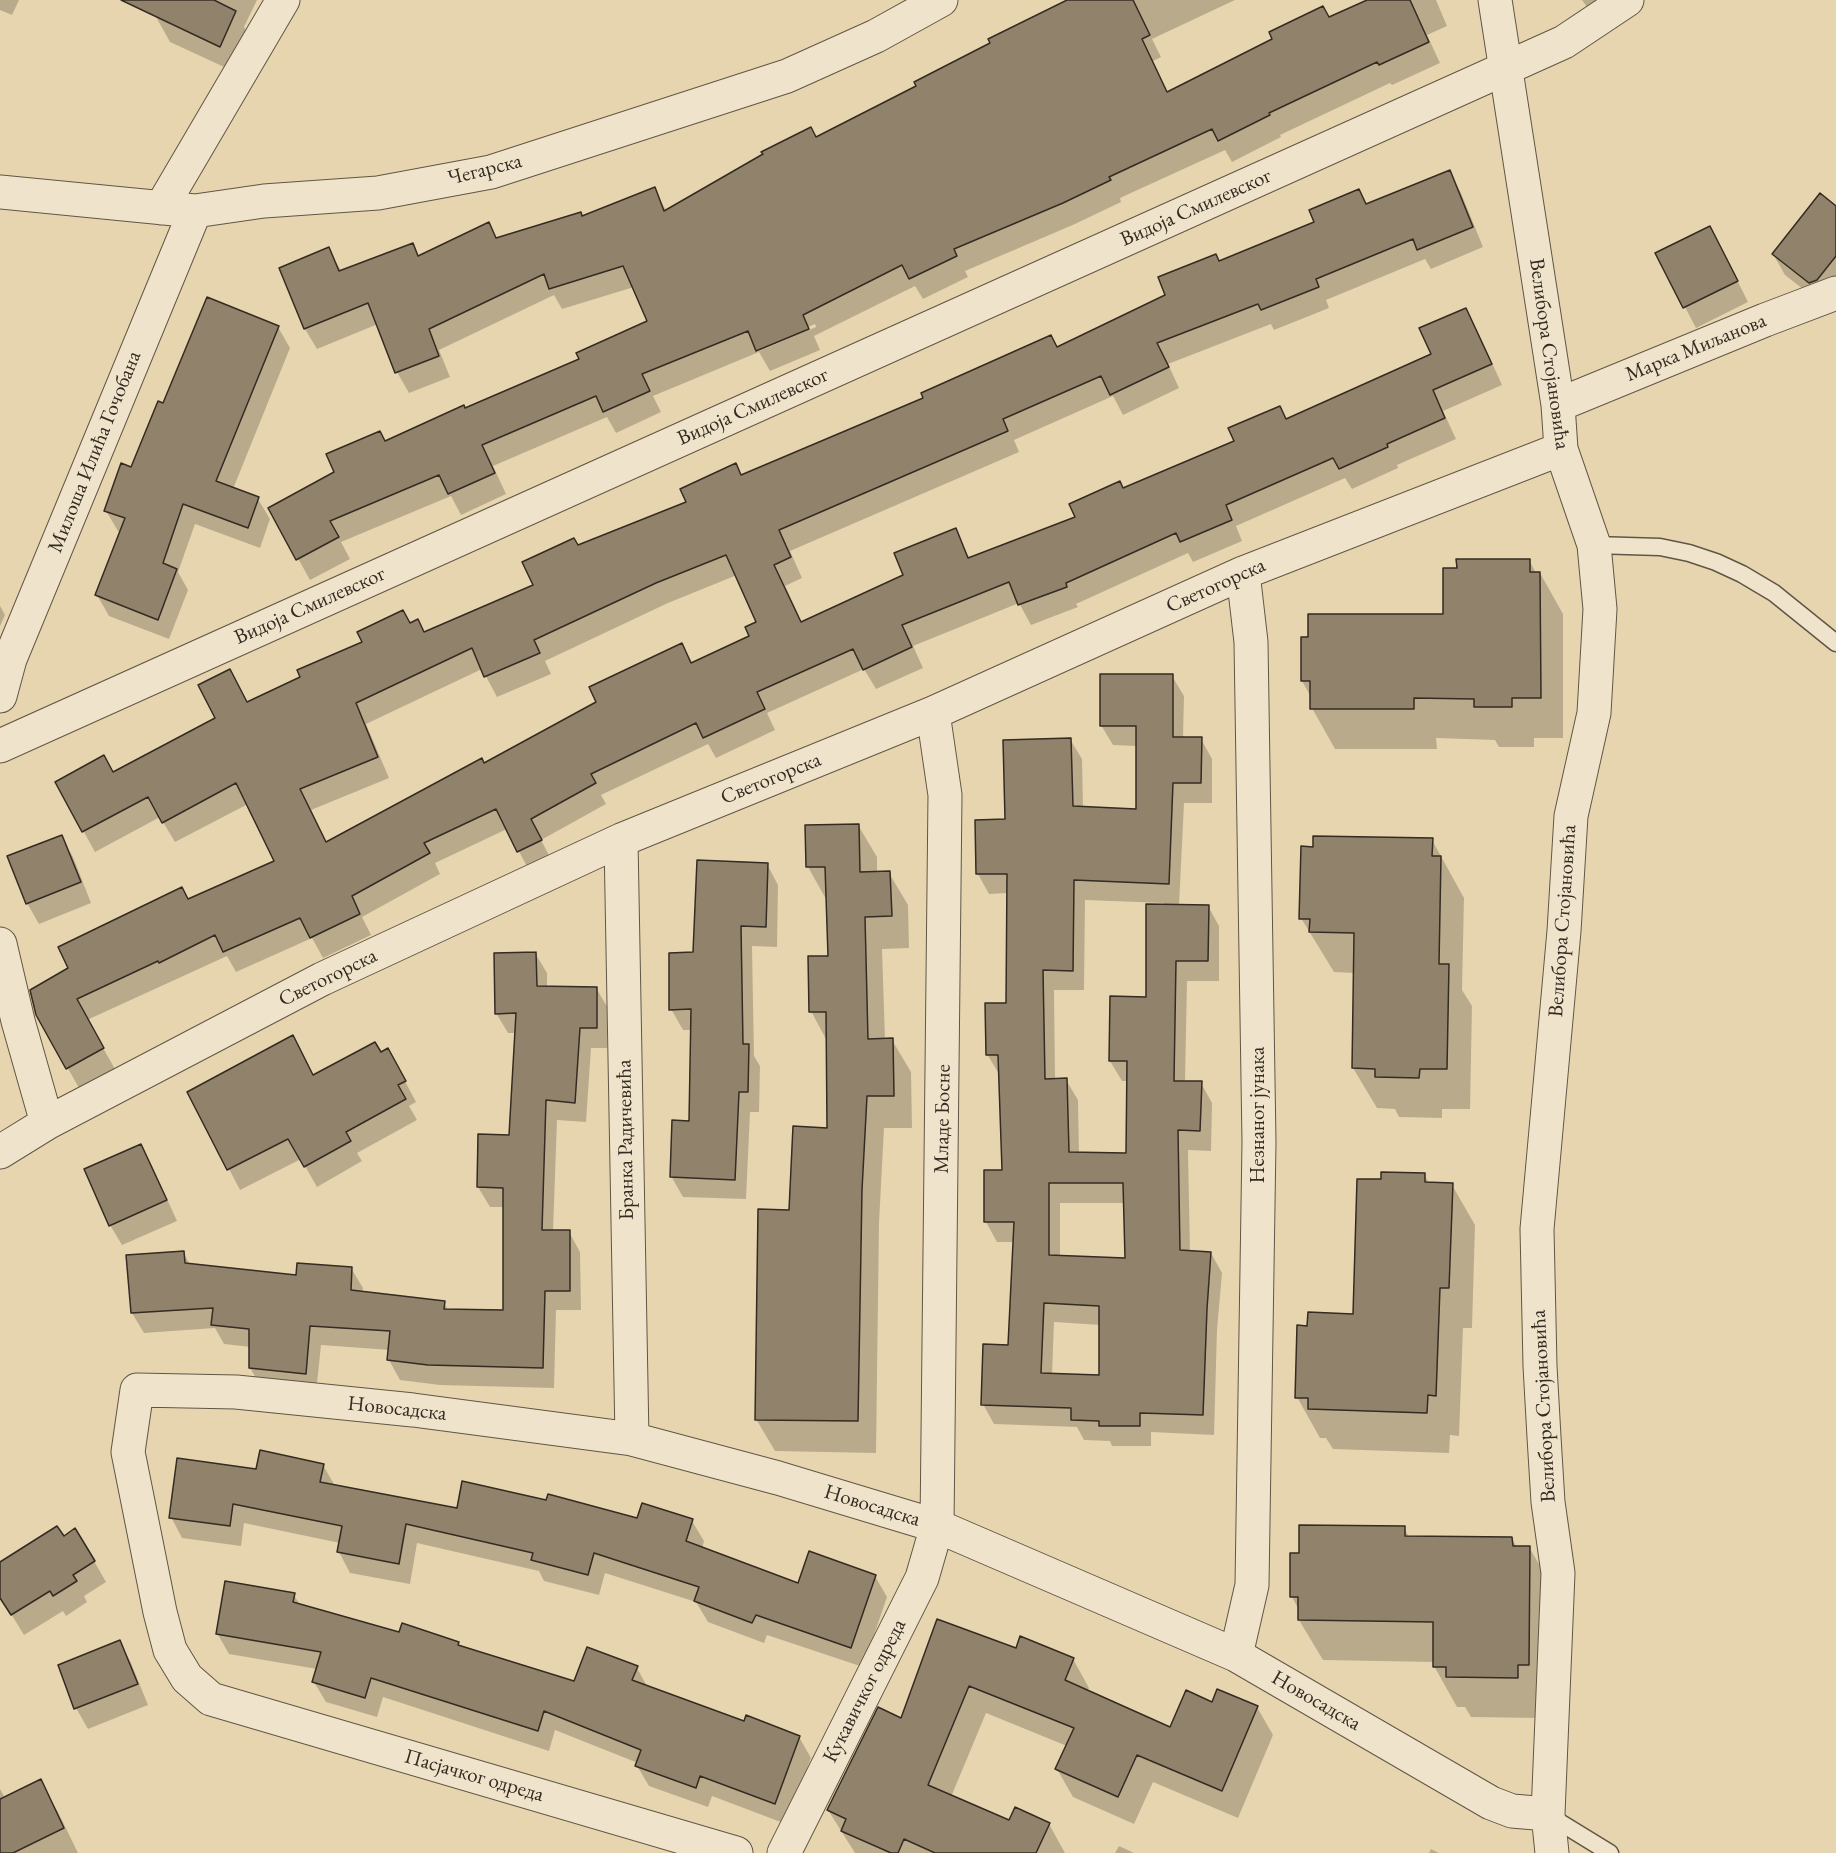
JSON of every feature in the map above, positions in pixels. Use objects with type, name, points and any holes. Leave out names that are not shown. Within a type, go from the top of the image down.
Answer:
[{"type":"street","points":[[161,208],[283,0]]},
{"type":"street","name":"Чегарска","points":[[0,192],[195,211],[264,201],[378,193],[491,172],[787,76],[876,36],[941,0]]},
{"type":"street","name":"Велибора Стојановића","points":[[1495,0],[1558,405],[1561,449],[1594,545],[1600,609],[1594,713],[1571,816],[1564,931],[1537,1229],[1544,1437],[1548,1502],[1558,1574],[1548,1814],[1552,1853]]},
{"type":"street","name":"Видоја Смилевског","points":[[0,746],[1564,42],[1628,0]]},
{"type":"street","name":"Милоша Илића Гочобана","points":[[0,696],[10,659],[195,211]]},
{"type":"street","name":"Марка Миљанова","points":[[1558,405],[1836,293]]},
{"type":"street","name":"Светогорска","points":[[0,1152],[47,1123],[322,980],[621,840],[933,713],[1243,573],[1561,449]]},
{"type":"street","name":"Незнаног јунака","points":[[1236,1655],[1252,1585],[1259,1142],[1251,642],[1243,573]]},
{"type":"street","name":"Младе Босне","points":[[933,713],[945,795],[937,1526]]},
{"type":"street","name":"Бранка Радичевића","points":[[621,840],[632,1439]]},
{"type":"street","points":[[0,944],[18,1021],[47,1123]]},
{"type":"street","name":"Новосадска","points":[[211,1699],[187,1678],[170,1650],[160,1612],[128,1452],[137,1390],[236,1392],[412,1410],[632,1439],[777,1478],[937,1526],[1236,1655],[1491,1803],[1512,1811],[1548,1814]]},
{"type":"street","name":"Кукавичког одреда","points":[[784,1853],[922,1578],[937,1526]]},
{"type":"street","name":"Пасјачког одреда","points":[[211,1699],[736,1853]]},
{"type":"lane","points":[[1594,545],[1660,547],[1716,562],[1774,592],[1836,643]]},
{"type":"lane","points":[[1548,1814],[1610,1853]]},
{"type":"building","points":[[121,0],[214,0],[236,11],[220,47]]},
{"type":"building","points":[[1067,0],[1133,0],[1150,35],[1142,39],[1167,92],[1272,39],[1269,32],[1323,6],[1329,17],[1367,0],[1410,0],[1429,42],[1379,65],[1377,62],[1269,113],[1270,115],[1218,141],[1212,129],[1109,177],[1111,180],[1063,203],[954,249],[957,256],[909,279],[902,265],[803,315],[809,329],[756,351],[748,331],[642,374],[650,391],[603,412],[596,396],[482,445],[495,473],[448,494],[439,475],[330,521],[339,537],[296,560],[268,508],[334,472],[326,454],[380,431],[385,441],[464,405],[465,408],[579,359],[576,353],[647,321],[623,266],[549,289],[544,274],[429,329],[439,356],[395,373],[368,303],[304,329],[279,268],[329,247],[339,271],[413,243],[418,256],[489,222],[496,238],[581,212],[582,216],[655,187],[664,211],[763,154],[761,152],[811,127],[816,137],[916,86],[914,82],[990,43],[988,39]]},
{"type":"building","points":[[1450,170],[1473,227],[1417,250],[1413,239],[1316,279],[1319,287],[1261,310],[1258,304],[1157,343],[1169,367],[1110,395],[1101,376],[1003,419],[1008,431],[779,530],[791,557],[774,565],[801,622],[903,575],[894,553],[956,528],[968,558],[1075,517],[1069,504],[1120,481],[1123,488],[1234,441],[1228,428],[1280,406],[1286,419],[1431,354],[1419,328],[1466,308],[1492,364],[1433,390],[1445,418],[1339,469],[1333,458],[1226,505],[1232,520],[1180,542],[1176,533],[1066,583],[1067,587],[1018,605],[1009,582],[902,625],[912,647],[863,670],[853,649],[757,692],[765,709],[703,738],[696,723],[591,774],[596,783],[531,819],[542,840],[517,852],[496,809],[424,843],[430,853],[352,896],[360,914],[310,938],[300,918],[223,952],[215,935],[159,963],[158,961],[77,999],[104,1048],[66,1069],[36,1015],[30,990],[68,968],[58,947],[182,887],[188,899],[274,861],[236,783],[162,823],[148,797],[82,832],[55,782],[104,755],[113,772],[215,718],[198,685],[230,669],[247,702],[300,677],[297,670],[362,642],[357,632],[403,610],[410,623],[418,619],[424,632],[533,585],[522,562],[574,538],[578,545],[686,502],[680,489],[736,463],[741,475],[923,398],[921,393],[1051,335],[1057,347],[1165,295],[1158,277],[1216,254],[1219,261],[1314,222],[1309,210],[1359,189],[1366,204]],"holes":[[[726,555],[756,622],[745,627],[749,636],[691,663],[682,643],[589,687],[596,702],[484,763],[482,758],[326,842],[300,789],[378,757],[356,703],[472,648],[484,677],[540,653],[534,640],[656,583]]]},
{"type":"building","points":[[1820,193],[1836,206],[1836,256],[1817,280],[1809,283],[1772,254]]},
{"type":"building","points":[[1710,226],[1738,281],[1683,308],[1655,253]]},
{"type":"building","points":[[207,297],[279,326],[216,481],[259,497],[248,528],[183,504],[163,563],[177,569],[158,620],[95,595],[125,518],[104,511],[121,463],[131,467],[158,401],[163,403]]},
{"type":"building","points":[[1456,559],[1530,559],[1530,572],[1540,572],[1541,698],[1512,698],[1512,707],[1474,707],[1474,699],[1414,698],[1414,709],[1310,709],[1310,681],[1301,681],[1301,637],[1308,637],[1308,614],[1443,614],[1443,568],[1457,568]]},
{"type":"building","points":[[1100,674],[1173,674],[1173,737],[1202,737],[1201,783],[1173,783],[1169,884],[1074,880],[1073,971],[1043,970],[1045,1079],[1067,1078],[1069,1152],[1126,1153],[1127,1061],[1109,1061],[1110,996],[1146,997],[1146,904],[1209,905],[1208,961],[1176,961],[1174,1081],[1202,1081],[1200,1131],[1178,1130],[1180,1250],[1211,1252],[1203,1415],[1140,1413],[1140,1426],[1099,1426],[1099,1421],[1071,1420],[1071,1408],[981,1405],[983,1344],[1008,1345],[1014,1222],[984,1222],[984,1170],[1002,1170],[998,1055],[986,1055],[985,1003],[1006,1003],[1007,874],[976,874],[975,820],[1005,819],[1003,740],[1071,738],[1073,806],[1136,809],[1136,726],[1100,726]],"holes":[[[1049,1183],[1123,1183],[1125,1258],[1049,1255]],[[1044,1303],[1099,1306],[1099,1375],[1041,1373]]]},
{"type":"building","points":[[859,824],[860,872],[890,871],[892,916],[865,917],[868,1039],[893,1038],[894,1096],[867,1096],[862,1190],[858,1421],[755,1420],[758,1209],[789,1210],[793,1126],[827,1128],[826,1012],[809,1012],[808,956],[828,956],[825,867],[806,867],[805,825]]},
{"type":"building","points":[[62,835],[81,882],[26,904],[7,856]]},
{"type":"building","points":[[1313,836],[1433,838],[1432,856],[1441,856],[1439,964],[1449,964],[1447,1069],[1420,1069],[1419,1078],[1375,1077],[1375,1069],[1352,1068],[1354,933],[1309,932],[1310,919],[1299,919],[1301,846],[1313,847]]},
{"type":"building","points":[[697,860],[768,863],[766,927],[741,926],[743,1044],[749,1044],[748,1092],[739,1092],[735,1180],[670,1177],[672,1120],[689,1121],[691,1009],[669,1010],[669,953],[693,952]]},
{"type":"building","points":[[536,952],[537,986],[597,987],[597,1028],[580,1028],[575,1103],[546,1100],[542,1230],[570,1230],[570,1291],[545,1291],[543,1368],[428,1365],[387,1360],[390,1331],[310,1326],[306,1374],[249,1368],[249,1329],[211,1325],[213,1308],[131,1313],[126,1255],[184,1251],[185,1263],[296,1275],[297,1263],[352,1267],[351,1290],[445,1301],[444,1309],[503,1310],[503,1188],[477,1187],[478,1134],[509,1135],[516,1013],[495,1014],[494,953]]},
{"type":"building","points":[[293,1035],[313,1075],[375,1042],[381,1052],[388,1048],[406,1081],[398,1085],[406,1099],[346,1132],[351,1141],[304,1167],[288,1139],[227,1170],[187,1092]]},
{"type":"building","points":[[141,1144],[167,1200],[109,1226],[84,1169]]},
{"type":"building","points":[[1381,1172],[1425,1173],[1425,1182],[1453,1183],[1449,1288],[1440,1288],[1436,1396],[1428,1395],[1427,1413],[1308,1409],[1308,1398],[1295,1398],[1297,1325],[1307,1326],[1308,1312],[1353,1314],[1357,1179],[1381,1179]]},
{"type":"building","points":[[260,1450],[324,1464],[320,1482],[457,1508],[462,1481],[546,1500],[548,1494],[637,1518],[642,1503],[693,1519],[686,1541],[798,1583],[809,1551],[876,1575],[851,1648],[756,1615],[752,1623],[694,1601],[699,1587],[594,1553],[588,1575],[531,1560],[533,1553],[406,1524],[399,1564],[337,1552],[342,1526],[233,1504],[230,1526],[169,1518],[177,1458],[256,1469]]},
{"type":"building","points":[[1299,1525],[1405,1526],[1405,1536],[1512,1537],[1513,1546],[1530,1546],[1529,1665],[1518,1665],[1518,1678],[1446,1677],[1446,1667],[1433,1667],[1433,1622],[1298,1620],[1298,1597],[1290,1597],[1290,1553],[1299,1553]]},
{"type":"building","points":[[57,1526],[64,1536],[75,1528],[95,1561],[73,1575],[77,1581],[53,1596],[50,1591],[11,1615],[0,1598],[0,1562]]},
{"type":"building","points":[[225,1581],[295,1593],[293,1602],[399,1632],[402,1623],[459,1642],[458,1645],[574,1681],[587,1647],[638,1666],[632,1680],[744,1721],[746,1715],[800,1736],[775,1804],[700,1776],[696,1788],[635,1766],[641,1750],[544,1711],[538,1731],[371,1678],[365,1698],[312,1682],[321,1652],[216,1634]]},
{"type":"building","points":[[937,1619],[1016,1648],[1020,1636],[1074,1658],[1065,1680],[1170,1727],[1186,1690],[1212,1702],[1217,1689],[1258,1706],[1222,1791],[1137,1755],[1118,1797],[1055,1769],[1074,1728],[969,1686],[928,1785],[1009,1820],[1015,1807],[1050,1823],[1036,1853],[935,1853],[904,1839],[898,1853],[891,1853],[841,1831],[846,1819],[827,1810],[878,1707],[901,1718]]},
{"type":"building","points":[[120,1640],[138,1684],[74,1709],[58,1665]]},
{"type":"building","points":[[41,1779],[64,1828],[13,1853],[0,1853],[0,1799]]}]
